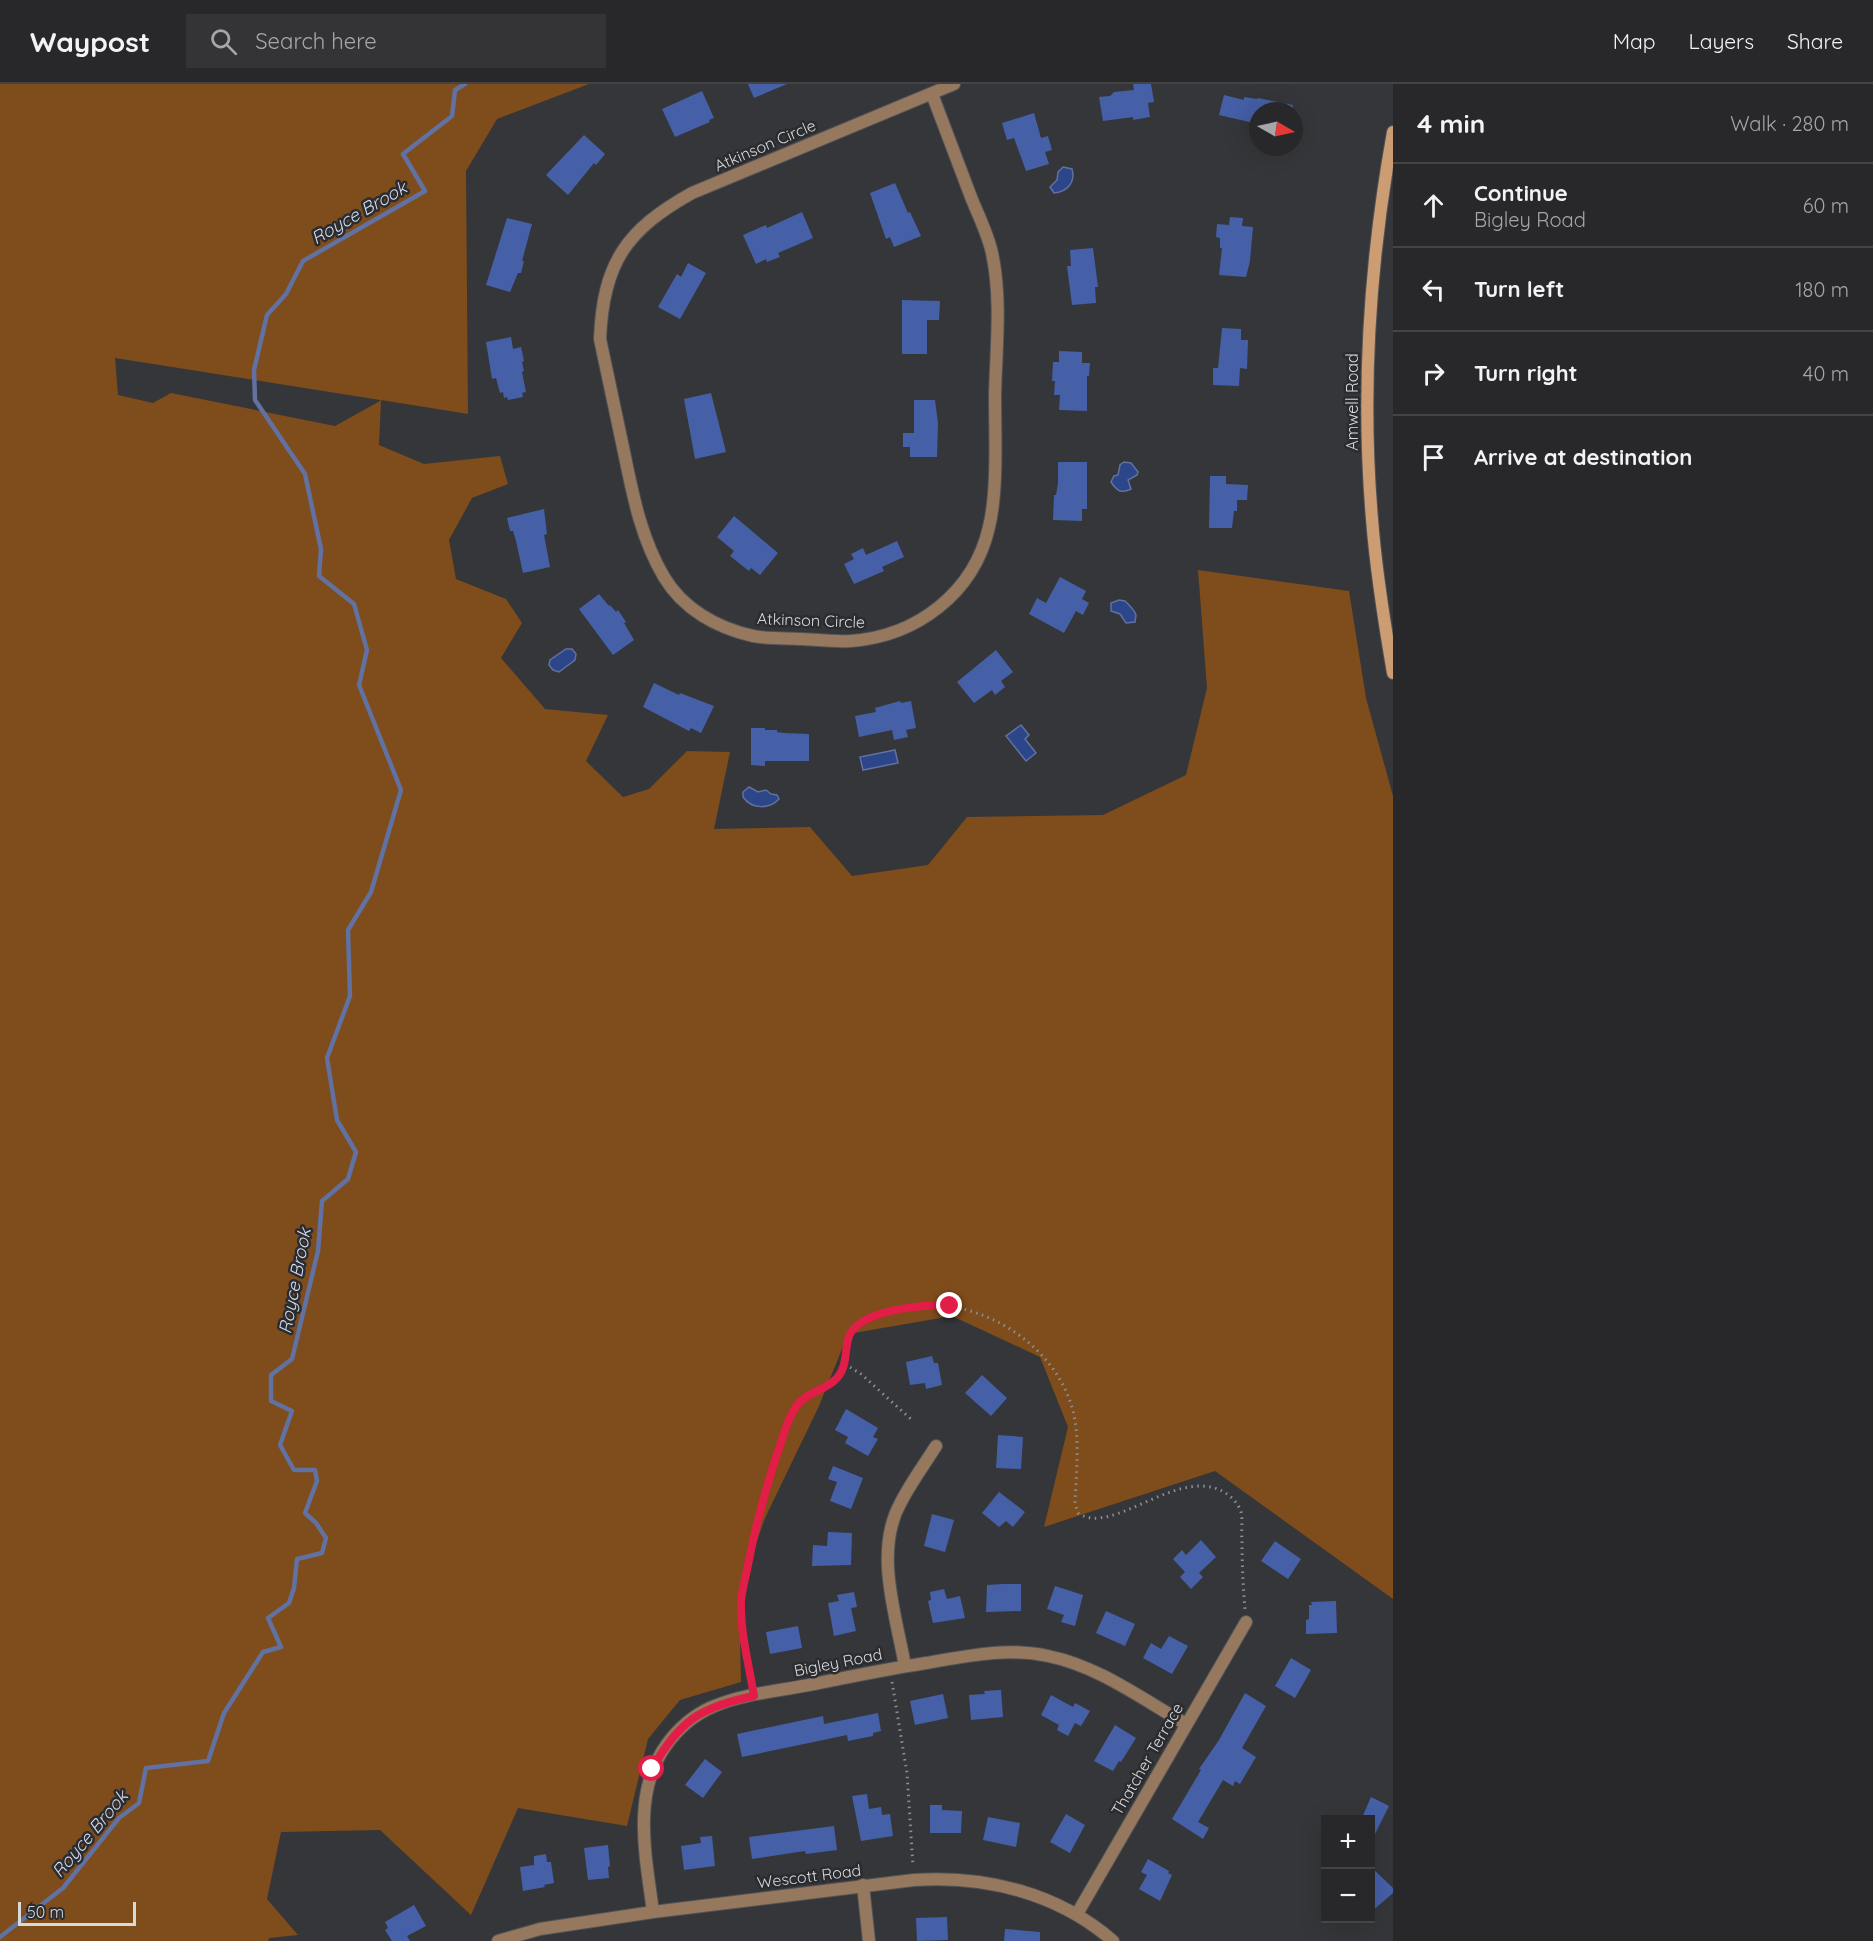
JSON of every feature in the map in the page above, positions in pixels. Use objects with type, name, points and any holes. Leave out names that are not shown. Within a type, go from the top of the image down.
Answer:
[{"type":"main road","name":"Amwell Road","points":[[1393,132],[1381,202],[1368,357],[1372,519],[1379,589],[1393,673]]},
{"type":"street","name":"Atkinson Circle","points":[[932,94],[992,252],[996,300],[995,436],[993,504],[984,545],[960,588],[942,606],[921,621],[895,633],[872,639],[849,641],[754,636],[721,626],[701,615],[675,592],[664,578],[647,544],[636,510],[600,339],[601,315],[613,269],[628,242],[647,222],[692,193],[954,84]]},
{"type":"street","points":[[905,1666],[888,1573],[889,1533],[899,1505],[936,1446]]},
{"type":"street","name":"Thatcher Terrace","points":[[1077,1914],[1246,1622]]},
{"type":"street","name":"Bigley Road","points":[[653,1912],[643,1825],[646,1794],[652,1769],[666,1745],[680,1729],[712,1707],[754,1696],[905,1666],[1000,1651],[1047,1656],[1094,1671],[1186,1724]]},
{"type":"street","name":"Wescott Road","points":[[498,1941],[540,1929],[653,1912],[863,1885],[950,1878],[987,1882],[1039,1897],[1077,1914],[1113,1941]]},
{"type":"street","points":[[863,1885],[869,1941]]},
{"type":"path","points":[[754,1696],[741,1621],[741,1599],[762,1501],[786,1428],[799,1402],[837,1378],[845,1364],[850,1333],[866,1321],[912,1306],[930,1305],[966,1309],[992,1320],[1036,1348],[1052,1366],[1071,1404],[1076,1436],[1076,1503],[1078,1513],[1083,1516],[1113,1514],[1190,1486],[1208,1485],[1232,1497],[1241,1512],[1242,1581],[1246,1622]]},
{"type":"path","points":[[845,1364],[861,1374],[912,1420]]},
{"type":"path","points":[[891,1669],[907,1773],[914,1880]]},
{"type":"shaded area","points":[[0,84],[589,84],[497,119],[466,171],[468,414],[381,400],[379,445],[424,464],[500,456],[508,484],[472,498],[449,540],[456,579],[506,599],[522,623],[501,658],[545,709],[608,715],[586,761],[623,797],[649,789],[687,751],[730,752],[714,829],[810,827],[852,876],[928,865],[967,817],[1103,815],[1186,775],[1207,688],[1198,570],[1349,591],[1366,698],[1393,796],[1393,1599],[1215,1471],[1044,1527],[1068,1427],[1040,1357],[952,1316],[848,1334],[819,1406],[765,1518],[739,1591],[741,1682],[680,1700],[648,1739],[627,1826],[518,1808],[471,1915],[380,1830],[281,1832],[267,1899],[298,1935],[269,1938],[268,1941],[0,1941]],"holes":[[[115,358],[380,400],[335,426],[171,393],[153,403],[118,395]]]},
{"type":"water","points":[[1063,167],[1072,169],[1073,178],[1063,191],[1054,193],[1050,187],[1057,180],[1058,172]]},
{"type":"water","points":[[1124,462],[1131,463],[1138,472],[1128,480],[1131,489],[1122,491],[1111,482],[1114,476],[1118,475],[1120,465]]},
{"type":"water","points":[[1119,600],[1125,601],[1133,609],[1136,615],[1135,622],[1126,623],[1120,614],[1111,611],[1111,603]]},
{"type":"water","points":[[566,649],[572,649],[576,654],[575,660],[559,672],[553,670],[549,665],[550,660]]},
{"type":"water","points":[[1021,725],[1029,735],[1025,739],[1036,753],[1026,761],[1006,736]]},
{"type":"water","points":[[895,750],[898,763],[863,770],[860,757]]},
{"type":"water","points":[[749,787],[758,792],[766,790],[777,795],[779,799],[771,805],[761,807],[751,804],[743,797],[743,792]]},
{"type":"building","points":[[748,84],[787,84],[754,98]]},
{"type":"building","points":[[1133,84],[1151,84],[1154,102],[1148,103],[1150,117],[1103,121],[1099,97],[1110,96],[1114,92],[1134,90]]},
{"type":"building","points":[[702,91],[714,118],[709,120],[710,122],[675,137],[662,109]]},
{"type":"building","points":[[1224,95],[1244,100],[1244,97],[1278,102],[1249,102],[1249,122],[1219,115]]},
{"type":"building","points":[[1034,113],[1041,138],[1048,136],[1052,150],[1045,152],[1049,164],[1026,171],[1014,138],[1007,140],[1002,123]]},
{"type":"building","points":[[584,135],[605,154],[596,165],[594,163],[568,195],[546,175]]},
{"type":"building","points":[[895,183],[921,236],[894,247],[890,237],[886,239],[870,193]]},
{"type":"building","points":[[802,212],[813,238],[778,253],[780,257],[767,262],[766,259],[756,264],[743,235],[766,225],[767,228]]},
{"type":"building","points":[[1230,217],[1243,218],[1242,226],[1253,227],[1246,277],[1219,275],[1222,248],[1220,248],[1220,238],[1216,237],[1217,224],[1229,225]]},
{"type":"building","points":[[507,218],[532,224],[521,273],[518,273],[510,292],[486,285]]},
{"type":"building","points":[[1093,248],[1098,287],[1095,287],[1096,303],[1072,305],[1067,266],[1071,266],[1070,250]]},
{"type":"building","points":[[688,263],[706,273],[680,319],[658,307],[677,274],[681,277]]},
{"type":"building","points":[[902,300],[940,301],[939,320],[927,320],[927,354],[902,354]]},
{"type":"building","points":[[1222,328],[1241,329],[1241,340],[1248,340],[1247,369],[1240,368],[1239,386],[1213,385],[1213,368],[1218,368]]},
{"type":"building","points":[[511,337],[513,349],[521,347],[526,392],[522,393],[523,397],[508,400],[507,397],[504,398],[503,392],[500,393],[496,378],[492,379],[486,342]]},
{"type":"building","points":[[1059,351],[1082,352],[1082,363],[1090,363],[1089,376],[1087,376],[1087,411],[1059,410],[1060,395],[1054,395],[1055,381],[1052,381],[1053,362],[1059,362]]},
{"type":"building","points":[[711,393],[726,452],[695,459],[684,399]]},
{"type":"building","points":[[914,400],[935,400],[938,423],[937,457],[910,457],[910,447],[903,447],[903,433],[914,433]]},
{"type":"building","points":[[1058,462],[1087,462],[1087,509],[1082,509],[1082,521],[1053,520],[1054,495],[1056,495],[1058,483]]},
{"type":"building","points":[[1210,476],[1226,476],[1226,484],[1248,485],[1247,500],[1237,500],[1237,511],[1234,511],[1232,528],[1209,528]]},
{"type":"building","points":[[544,509],[547,534],[544,535],[550,567],[523,573],[516,541],[513,531],[510,531],[507,518]]},
{"type":"building","points":[[734,516],[778,553],[760,575],[751,568],[749,571],[730,556],[734,551],[717,537]]},
{"type":"building","points":[[897,541],[904,557],[882,567],[884,571],[854,584],[844,564],[854,559],[851,554],[863,548],[866,555]]},
{"type":"building","points":[[1060,577],[1086,591],[1082,599],[1089,603],[1083,615],[1076,611],[1064,633],[1029,614],[1037,598],[1046,603]]},
{"type":"building","points":[[599,594],[616,612],[618,610],[634,640],[613,655],[579,609]]},
{"type":"building","points":[[996,650],[1013,672],[1001,681],[1005,687],[995,695],[992,690],[974,703],[957,682]]},
{"type":"building","points":[[654,683],[679,695],[680,693],[714,706],[701,733],[691,728],[689,731],[643,707]]},
{"type":"building","points":[[900,701],[901,703],[911,701],[916,728],[906,730],[908,737],[894,740],[892,730],[859,737],[855,716],[876,712],[875,708]]},
{"type":"building","points":[[751,728],[809,734],[809,761],[765,761],[765,766],[751,765]]},
{"type":"building","points":[[932,1356],[934,1363],[938,1363],[942,1385],[926,1389],[925,1383],[910,1385],[906,1362]]},
{"type":"building","points":[[982,1375],[1007,1398],[991,1416],[965,1393]]},
{"type":"building","points":[[846,1409],[878,1428],[873,1437],[878,1439],[868,1456],[845,1443],[848,1437],[835,1430]]},
{"type":"building","points":[[998,1435],[1023,1437],[1021,1469],[996,1468]]},
{"type":"building","points":[[833,1466],[863,1478],[851,1509],[830,1501],[837,1482],[828,1479]]},
{"type":"building","points":[[999,1492],[1025,1512],[1013,1527],[1006,1521],[999,1527],[982,1513]]},
{"type":"building","points":[[932,1514],[954,1520],[945,1552],[924,1546]]},
{"type":"building","points":[[828,1532],[852,1533],[851,1565],[812,1566],[813,1545],[827,1546]]},
{"type":"building","points":[[1201,1540],[1216,1557],[1199,1573],[1203,1577],[1191,1589],[1180,1577],[1185,1572],[1173,1559],[1182,1550],[1186,1555]]},
{"type":"building","points":[[1275,1541],[1301,1559],[1288,1579],[1261,1561]]},
{"type":"building","points":[[1021,1584],[1021,1611],[986,1612],[987,1585]]},
{"type":"building","points":[[1055,1586],[1083,1595],[1075,1626],[1061,1622],[1064,1615],[1047,1609]]},
{"type":"building","points":[[944,1589],[947,1599],[960,1596],[965,1618],[933,1623],[928,1601],[931,1600],[930,1592]]},
{"type":"building","points":[[854,1592],[857,1607],[851,1608],[856,1631],[834,1636],[828,1603],[839,1601],[837,1595]]},
{"type":"building","points":[[1336,1601],[1337,1633],[1306,1634],[1306,1620],[1309,1619],[1311,1602]]},
{"type":"building","points":[[1106,1611],[1135,1624],[1125,1646],[1096,1633]]},
{"type":"building","points":[[798,1626],[802,1648],[770,1654],[766,1632]]},
{"type":"building","points":[[1169,1636],[1188,1646],[1172,1674],[1143,1658],[1151,1643],[1161,1649]]},
{"type":"building","points":[[1291,1658],[1311,1670],[1295,1698],[1275,1686]]},
{"type":"building","points":[[1001,1690],[1003,1717],[971,1720],[969,1695]]},
{"type":"building","points":[[1245,1693],[1266,1706],[1242,1748],[1256,1757],[1240,1784],[1235,1781],[1233,1786],[1223,1780],[1198,1822],[1209,1828],[1203,1839],[1172,1819]]},
{"type":"building","points":[[943,1694],[948,1718],[915,1725],[910,1701]]},
{"type":"building","points":[[1051,1695],[1073,1707],[1075,1703],[1090,1711],[1081,1726],[1075,1723],[1068,1736],[1057,1730],[1059,1725],[1041,1715]]},
{"type":"building","points":[[878,1713],[881,1731],[873,1733],[873,1736],[848,1741],[847,1735],[742,1757],[737,1734],[823,1716],[824,1724]]},
{"type":"building","points":[[1115,1725],[1136,1738],[1113,1771],[1094,1761]]},
{"type":"building","points":[[705,1759],[722,1772],[703,1798],[685,1785]]},
{"type":"building","points":[[867,1794],[869,1809],[881,1807],[882,1815],[890,1814],[893,1836],[861,1841],[852,1796]]},
{"type":"building","points":[[1371,1797],[1389,1806],[1375,1834],[1375,1815],[1363,1815]]},
{"type":"building","points":[[930,1805],[942,1805],[942,1810],[962,1811],[961,1833],[930,1833]]},
{"type":"building","points":[[1066,1814],[1085,1825],[1070,1853],[1050,1842]]},
{"type":"building","points":[[988,1817],[1020,1823],[1016,1847],[983,1840]]},
{"type":"building","points":[[834,1826],[837,1850],[806,1854],[805,1851],[752,1859],[749,1837]]},
{"type":"building","points":[[712,1836],[715,1866],[684,1870],[681,1846],[701,1843],[700,1837]]},
{"type":"building","points":[[608,1845],[609,1878],[588,1880],[584,1848]]},
{"type":"building","points":[[546,1854],[547,1862],[551,1862],[554,1883],[523,1891],[520,1867],[534,1865],[534,1856]]},
{"type":"building","points":[[1148,1859],[1172,1875],[1160,1901],[1139,1889],[1147,1875],[1141,1872]]},
{"type":"building","points":[[1375,1871],[1393,1888],[1393,1893],[1375,1909]]},
{"type":"building","points":[[414,1905],[426,1926],[407,1936],[410,1941],[392,1941],[385,1930],[388,1928],[385,1922]]},
{"type":"building","points":[[947,1917],[948,1940],[917,1941],[916,1918]]},
{"type":"building","points":[[1005,1929],[1040,1932],[1040,1941],[1004,1941]]},
{"type":"waterway","name":"Royce Brook","points":[[0,1937],[63,1888],[119,1818],[139,1803],[146,1768],[208,1761],[224,1713],[263,1652],[281,1647],[268,1618],[289,1603],[294,1588],[297,1559],[322,1553],[326,1538],[316,1523],[305,1513],[317,1481],[315,1470],[294,1470],[280,1445],[292,1411],[271,1401],[271,1375],[292,1359],[318,1251],[322,1201],[348,1179],[356,1152],[337,1120],[327,1058],[350,996],[348,930],[371,892],[401,790],[359,685],[367,650],[354,604],[319,576],[321,549],[305,474],[255,400],[254,370],[267,315],[286,294],[303,261],[425,191],[403,154],[452,116],[455,90],[465,84]]},
{"type":"route","points":[[652,1769],[666,1745],[696,1716],[712,1707],[754,1696],[741,1621],[741,1599],[762,1501],[786,1428],[799,1402],[837,1378],[845,1364],[850,1333],[866,1321],[912,1306],[950,1306]]}]
